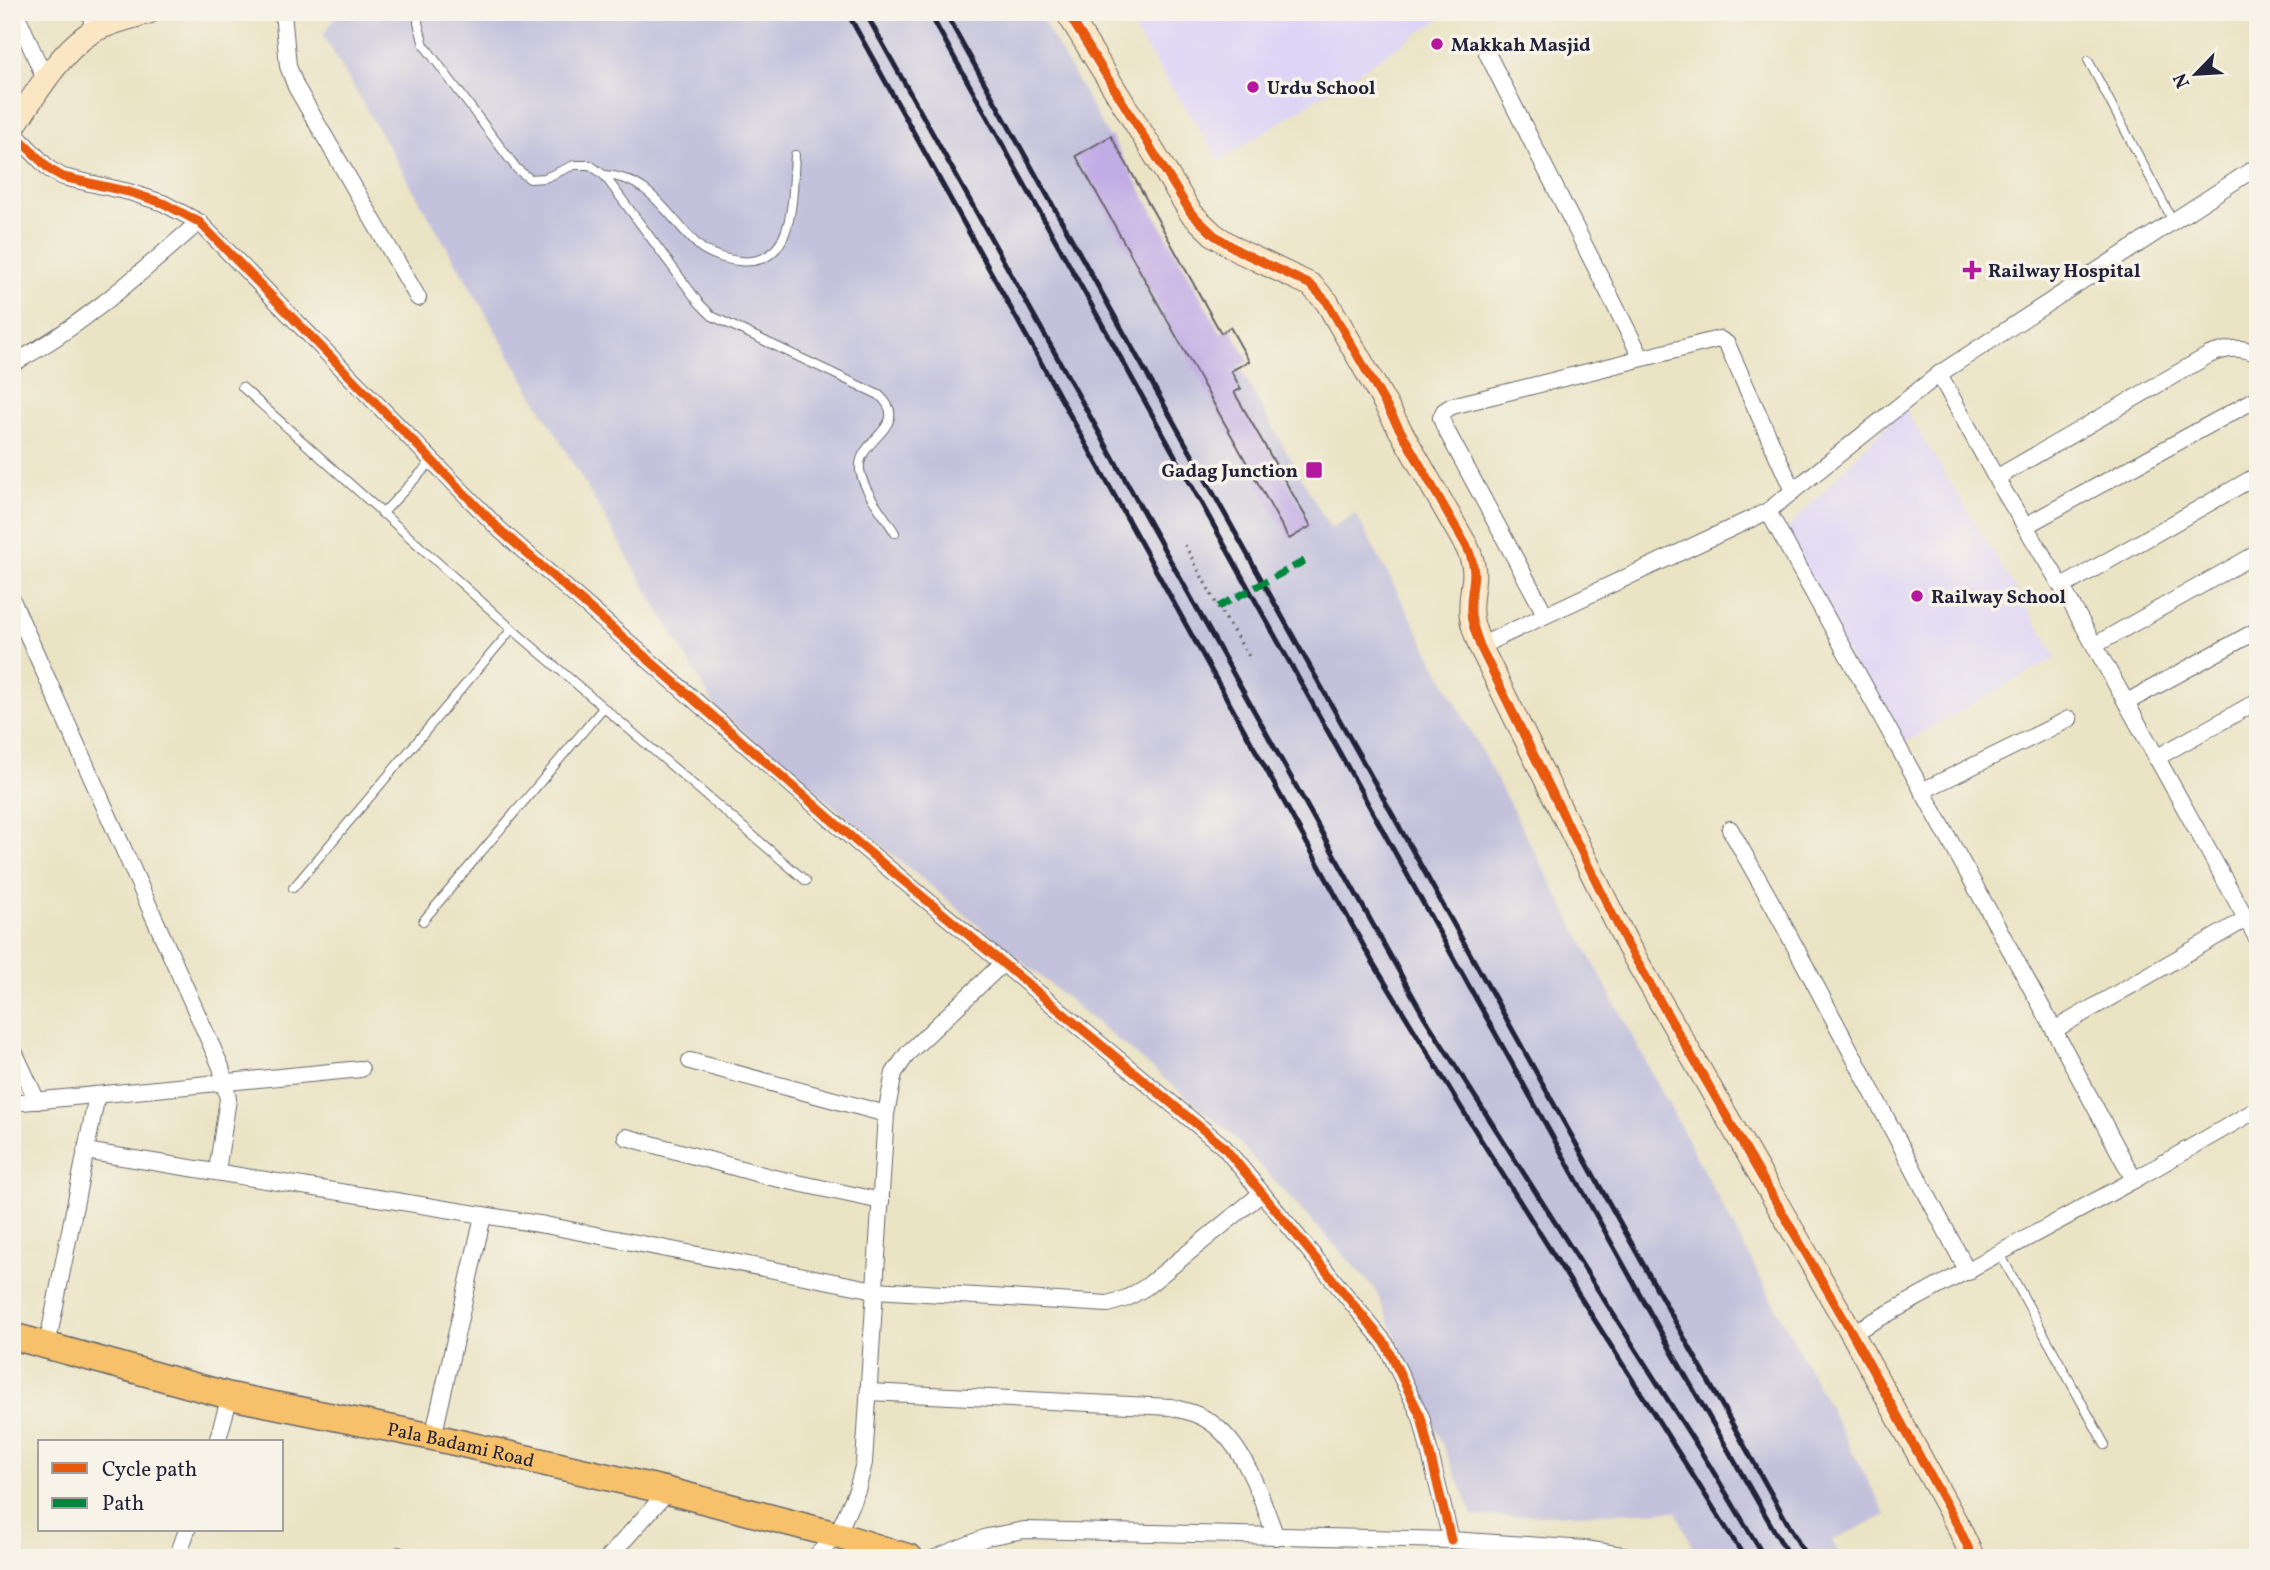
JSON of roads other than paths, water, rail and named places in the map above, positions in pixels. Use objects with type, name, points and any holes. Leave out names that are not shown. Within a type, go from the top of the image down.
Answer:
[{"type":"main road","name":"Pala Badami Road","points":[[12,1336],[230,1396],[433,1437],[668,1491],[837,1535],[910,1558]]},
{"type":"street","points":[[149,12],[115,22],[92,21],[78,42],[45,79],[12,130],[49,169],[63,177],[163,203],[200,222],[500,530],[858,843],[1224,1147],[1385,1343],[1421,1417],[1451,1540]]},
{"type":"street","points":[[283,12],[288,66],[296,87],[418,298]]},
{"type":"street","points":[[1067,12],[1191,213],[1214,235],[1239,251],[1311,285],[1327,302],[1474,562],[1471,615],[1480,646],[1628,946],[1852,1333],[1973,1558]]},
{"type":"street","points":[[12,14],[20,22],[45,79]]},
{"type":"street","points":[[1487,53],[1641,358]]},
{"type":"street","points":[[1480,646],[1768,511],[1939,374],[2258,166]]},
{"type":"street","points":[[12,364],[45,346],[99,310],[200,222]]},
{"type":"street","points":[[1545,614],[1441,418],[1444,411],[1452,406],[1719,339],[1727,344],[1793,491]]},
{"type":"street","points":[[1996,478],[2209,355],[2228,348],[2244,348],[2258,354]]},
{"type":"street","points":[[1939,374],[1996,478],[2063,587],[2258,940]]},
{"type":"street","points":[[2025,526],[2258,398]]},
{"type":"street","points":[[2063,587],[2258,475]]},
{"type":"street","points":[[1768,511],[2134,1180]]},
{"type":"street","points":[[2095,645],[2258,553]]},
{"type":"street","points":[[12,600],[213,1047],[226,1083],[228,1099],[217,1171]]},
{"type":"street","points":[[2127,702],[2258,629]]},
{"type":"street","points":[[2156,758],[2258,701]]},
{"type":"street","points":[[1923,791],[2069,719]]},
{"type":"street","points":[[1730,829],[1968,1272]]},
{"type":"street","points":[[2054,1030],[2246,919]]},
{"type":"street","points":[[814,1558],[837,1535],[857,1490],[864,1463],[886,1114],[894,1073],[908,1053],[1003,963]]},
{"type":"street","points":[[12,1046],[37,1101]]},
{"type":"street","points":[[690,1061],[886,1114]]},
{"type":"street","points":[[12,1103],[361,1069]]},
{"type":"street","points":[[47,1346],[97,1095]]},
{"type":"street","points":[[1852,1333],[1968,1272],[2258,1109]]},
{"type":"street","points":[[626,1137],[770,1177],[881,1201]]},
{"type":"street","points":[[85,1151],[545,1224],[875,1290],[1108,1304],[1127,1298],[1146,1287],[1262,1194]]},
{"type":"street","points":[[433,1437],[483,1216]]},
{"type":"street","points":[[869,1392],[1171,1407],[1203,1417],[1224,1433],[1245,1462],[1276,1537]]},
{"type":"street","points":[[218,1440],[230,1396]]},
{"type":"street","points":[[608,1558],[668,1491]]},
{"type":"street","points":[[935,1558],[987,1536],[1024,1530],[1451,1540],[1585,1549],[1640,1558]]},
{"type":"street","points":[[177,1558],[186,1532]]},
{"type":"lane","points":[[419,12],[418,23],[424,45],[517,169],[530,179],[545,178],[574,165],[590,165],[604,175],[699,303],[712,316],[878,396],[887,403],[891,414],[888,426],[861,456],[860,470],[867,487],[895,533]]},
{"type":"lane","points":[[2088,60],[2174,221]]},
{"type":"lane","points":[[604,175],[621,176],[639,185],[664,207],[701,248],[730,260],[751,262],[769,255],[780,245],[786,233],[795,155]]},
{"type":"lane","points":[[242,387],[512,629],[806,881]]},
{"type":"lane","points":[[382,514],[432,461]]},
{"type":"lane","points":[[293,888],[512,629]]},
{"type":"lane","points":[[423,921],[603,708]]},
{"type":"lane","points":[[2000,1254],[2105,1445]]},
{"type":"lane","points":[[388,1558],[399,1551],[413,1558]]},
{"type":"railway","points":[[847,12],[1372,961],[1481,1140],[1745,1558]]},
{"type":"railway","points":[[865,12],[1425,1018],[1708,1463],[1765,1558]]},
{"type":"railway","points":[[929,12],[1673,1354],[1790,1558]]},
{"type":"railway","points":[[945,12],[1807,1558]]},
{"type":"place","name":"Makkah Masjid","points":[[1437,44]]},
{"type":"place","name":"Urdu School","points":[[1253,87]]},
{"type":"place","name":"Railway Hospital","points":[[1972,270]]},
{"type":"place","name":"Gadag Junction","points":[[1314,470]]},
{"type":"place","name":"Railway School","points":[[1917,596]]}]
